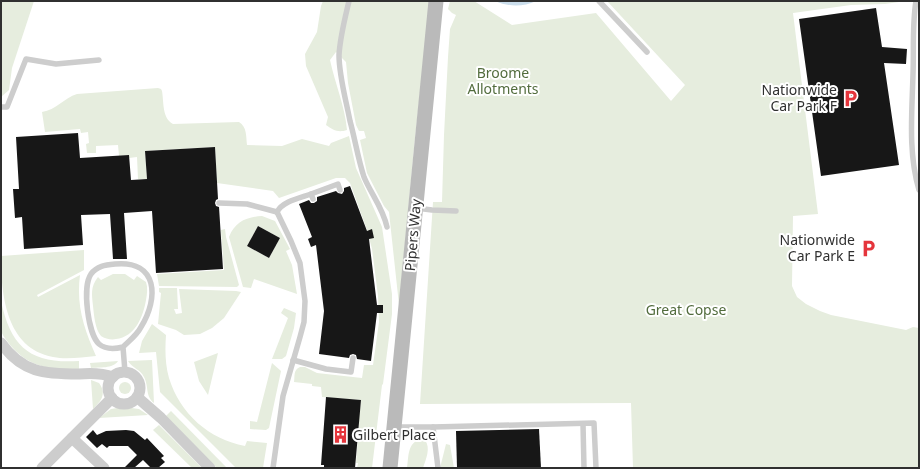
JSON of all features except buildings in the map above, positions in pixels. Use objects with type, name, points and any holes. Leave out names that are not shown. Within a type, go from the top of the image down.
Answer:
[{"type":"main road","name":"Pipers Way","points":[[390,468],[436,1]]},
{"type":"street","points":[[1,343],[14,358],[31,370],[56,374],[104,374],[113,377]]},
{"type":"street","points":[[121,372],[134,375],[140,383],[140,393],[138,397],[130,403],[125,404],[112,398],[108,390],[113,377],[121,372]]},
{"type":"street","points":[[138,397],[210,468]]},
{"type":"street","points":[[42,468],[112,398]]},
{"type":"street","points":[[72,438],[104,468]]},
{"type":"lane","points":[[349,1],[341,41],[339,56],[340,68],[360,163],[367,183],[383,213],[387,227]]},
{"type":"lane","points":[[599,1],[647,52]]},
{"type":"lane","points":[[916,1],[914,24],[912,149],[915,176],[919,190]]},
{"type":"lane","points":[[4,107],[26,59],[56,64],[99,60]]},
{"type":"lane","points":[[912,149],[919,149]]},
{"type":"lane","points":[[278,212],[279,208],[288,203],[312,196],[338,184],[340,190]]},
{"type":"lane","points":[[219,203],[247,204],[278,212],[292,241],[300,263],[305,301],[304,322],[286,380],[280,410],[273,468]]},
{"type":"lane","points":[[416,208],[456,211]]},
{"type":"lane","points":[[125,263],[135,265],[145,271],[150,278],[152,293],[151,302],[141,328],[131,340],[122,347],[115,349],[107,348],[100,345],[94,337],[90,323],[87,301],[87,283],[90,275],[101,266],[125,263]]},
{"type":"lane","points":[[122,347],[125,372]]},
{"type":"lane","points":[[293,360],[326,369],[352,372],[353,358]]},
{"type":"lane","points":[[583,424],[584,468]]},
{"type":"lane","points":[[395,427],[433,428],[594,424],[596,468]]},
{"type":"lane","points":[[433,428],[438,468]]},
{"type":"green space","points":[[1,1],[34,1],[12,68],[9,90],[1,97]]},
{"type":"green space","points":[[323,1],[430,1],[399,305],[389,212],[384,206],[367,173],[360,140],[366,138],[364,131],[359,131],[356,125],[348,83],[346,62],[336,52],[330,60],[346,121],[347,130],[341,131],[333,130],[326,125],[328,117],[306,66],[305,54],[317,32]]},
{"type":"green space","points":[[450,1],[474,1],[512,25],[596,13],[671,101],[685,85],[607,1],[906,1],[885,4],[851,5],[793,13],[818,214],[793,216],[792,286],[797,297],[806,304],[831,315],[906,330],[913,327],[919,328],[919,468],[633,468],[631,403],[420,404],[433,202],[442,202],[450,29],[456,15],[448,9]]},
{"type":"green space","points":[[158,88],[162,91],[165,114],[169,121],[173,124],[239,122],[245,129],[247,145],[282,146],[302,139],[329,146],[331,143],[349,136],[356,168],[382,227],[392,294],[392,314],[372,468],[357,468],[358,463],[356,463],[359,424],[357,409],[360,409],[361,400],[322,397],[321,387],[312,386],[312,384],[294,382],[295,371],[300,367],[305,367],[317,373],[362,378],[364,365],[373,365],[379,322],[378,296],[372,249],[367,230],[350,183],[345,178],[336,178],[279,198],[273,191],[217,183],[215,147],[145,151],[147,179],[138,179],[137,157],[129,158],[129,155],[119,156],[118,145],[96,146],[96,153],[87,153],[86,144],[89,143],[88,132],[81,133],[80,129],[45,132],[42,112],[52,109],[68,98],[77,94]]},
{"type":"green space","points":[[262,216],[275,221],[290,249],[286,251],[292,265],[297,294],[254,279],[251,288],[243,287],[229,237],[234,228],[242,221]],"holes":[[[258,226],[280,238],[269,258],[247,246]]]},
{"type":"green space","points":[[225,229],[239,285],[237,287],[159,286],[157,274],[224,270],[221,230]]},
{"type":"green space","points":[[84,250],[84,270],[37,295],[38,297],[80,275],[80,307],[88,336],[96,356],[58,358],[37,352],[25,343],[9,318],[5,303],[1,271],[1,256]]},
{"type":"green space","points":[[113,274],[125,274],[134,280],[137,276],[146,282],[147,296],[143,313],[133,330],[123,337],[106,339],[101,336],[97,330],[94,318],[92,295],[95,281],[98,277],[101,280]]},
{"type":"green space","points":[[159,288],[177,288],[178,309],[174,309],[176,314],[182,313],[179,289],[241,292],[224,318],[212,328],[200,334],[184,335],[176,330],[158,324],[161,293],[159,292]]},
{"type":"green space","points":[[1,301],[5,317],[11,331],[17,341],[26,350],[36,356],[48,360],[79,361],[79,369],[60,369],[42,366],[26,359],[18,353],[8,342],[1,330]]},
{"type":"green space","points":[[284,308],[296,313],[294,328],[286,356],[282,359],[272,359],[288,318],[281,313]]},
{"type":"green space","points":[[152,324],[166,335],[165,346],[169,378],[180,403],[198,423],[208,431],[232,443],[245,446],[247,441],[267,443],[263,468],[236,468],[160,392],[156,352],[139,353],[142,341]]},
{"type":"green space","points":[[218,353],[208,395],[199,381],[194,362]]},
{"type":"green space","points":[[152,360],[154,403],[149,397],[144,377],[128,361]]},
{"type":"green space","points":[[118,361],[113,365],[91,368],[90,363]]},
{"type":"green space","points":[[272,363],[281,371],[269,428],[266,430],[250,429],[250,421],[257,422]]},
{"type":"green space","points":[[91,380],[99,383],[103,391],[101,400],[93,409]]},
{"type":"green space","points":[[125,382],[129,384],[131,388],[129,392],[125,394],[121,392],[119,388],[121,384]]},
{"type":"green space","points":[[124,407],[139,409],[148,415],[99,418],[111,409]]},
{"type":"green space","points":[[171,411],[227,468],[217,468],[166,416]]},
{"type":"green space","points":[[159,425],[202,468],[192,468],[153,430]]},
{"type":"green space","points":[[420,439],[425,440],[428,446],[423,468],[407,468],[411,447]]},
{"type":"green space","points":[[446,444],[450,445],[454,468],[440,468]]},
{"type":"water","points":[[495,1],[536,1],[516,6]]},
{"type":"place","name":"Nationwide Car Park F","points":[[850,98]]},
{"type":"place","name":"Nationwide Car Park E","points":[[868,248]]},
{"type":"place","name":"Gilbert Place","points":[[340,435]]},
{"type":"park label","name":"Broome Allotments","points":[[503,82]]},
{"type":"park label","name":"Great Copse","points":[[686,310]]}]
